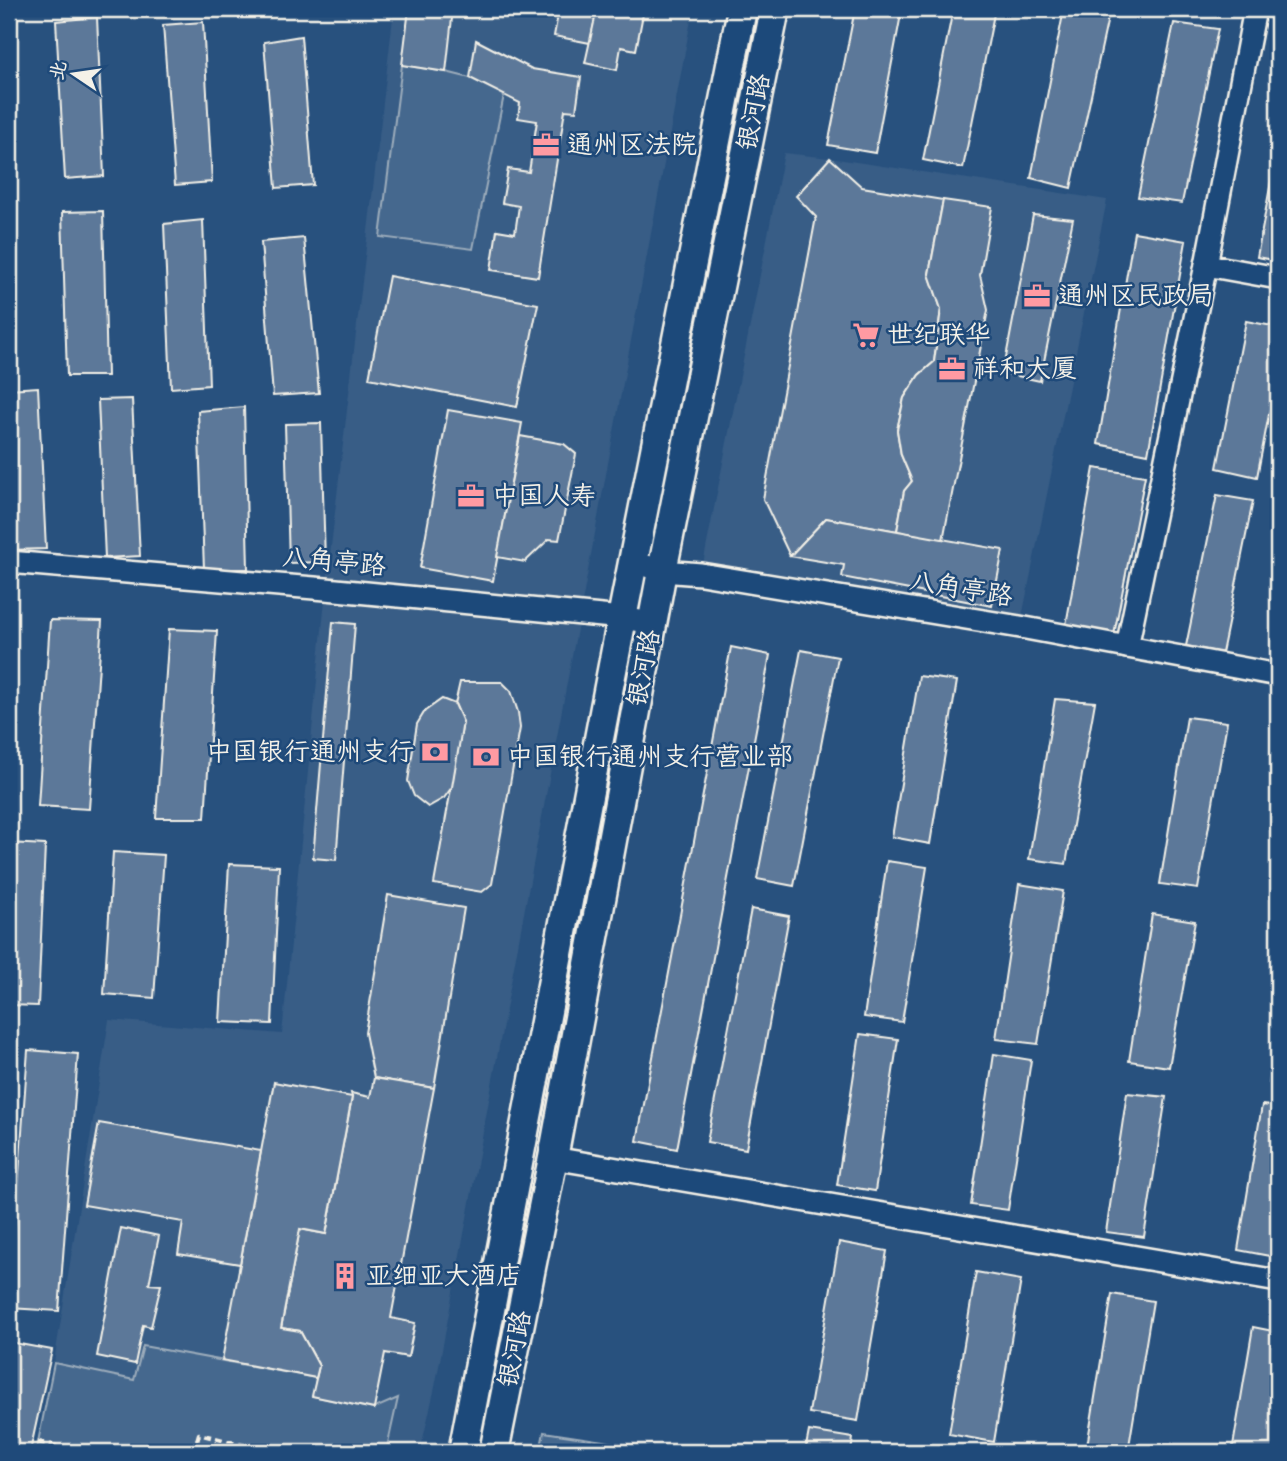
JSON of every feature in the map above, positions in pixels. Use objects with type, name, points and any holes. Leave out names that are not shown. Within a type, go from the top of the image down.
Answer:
[{"type":"main road","name":"银河路","points":[[463,1452],[622,618],[742,9]]},
{"type":"main road","name":"银河路","points":[[494,1452],[553,1158],[662,571],[775,9]]},
{"type":"street","points":[[1127,647],[1206,265],[1255,9]]},
{"type":"street","points":[[1206,265],[1278,278]]},
{"type":"street","name":"八角亭路","points":[[9,562],[340,590],[653,623]]},
{"type":"street","name":"八角亭路","points":[[634,562],[662,571],[715,576],[1020,627],[1278,675]]},
{"type":"street","points":[[553,1158],[1278,1281]]},
{"type":"path","points":[[194,1452],[199,1434],[270,1452]]},
{"type":"path","points":[[38,1442],[83,1452]]},
{"type":"shaded area","points":[[394,9],[693,9],[467,1218],[420,1452],[386,1452],[398,1399],[374,1409],[312,1396],[143,1346],[135,1380],[54,1363],[109,1020],[282,1034],[326,589]]},
{"type":"shaded area","points":[[402,65],[470,78],[504,95],[473,249],[380,237]]},
{"type":"shaded area","points":[[784,153],[1107,200],[1020,627],[701,574]]},
{"type":"shaded area","points":[[143,1346],[316,1378],[313,1396],[373,1409],[398,1398],[386,1452],[36,1452],[54,1363],[134,1380]]},
{"type":"shaded area","points":[[544,1432],[675,1452],[540,1452]]},
{"type":"building","points":[[254,9],[278,9],[278,12],[254,14]]},
{"type":"building","points":[[409,9],[453,9],[446,72],[402,65]]},
{"type":"building","points":[[559,9],[597,9],[590,43],[554,36]]},
{"type":"building","points":[[597,9],[644,9],[636,50],[621,47],[617,70],[585,63]]},
{"type":"building","points":[[855,9],[902,9],[875,153],[828,145]]},
{"type":"building","points":[[953,9],[995,9],[963,168],[923,160]]},
{"type":"building","points":[[1064,9],[1109,13],[1071,188],[1031,178]]},
{"type":"building","points":[[97,17],[104,176],[65,179],[56,21]]},
{"type":"building","points":[[203,22],[212,182],[175,185],[163,25]]},
{"type":"building","points":[[1174,23],[1218,29],[1182,203],[1138,197]]},
{"type":"building","points":[[301,36],[313,185],[276,188],[264,42]]},
{"type":"building","name":"通州区法院","points":[[476,40],[532,69],[581,77],[576,111],[565,110],[538,277],[491,270],[497,230],[515,233],[519,206],[502,203],[508,169],[529,172],[537,121],[518,118],[520,103],[470,78]]},
{"type":"building","points":[[1278,144],[1278,261],[1257,257]]},
{"type":"building","name":"世纪联华","points":[[830,158],[862,187],[943,200],[929,274],[941,309],[934,362],[919,375],[904,398],[897,430],[901,455],[912,481],[904,491],[897,531],[826,518],[790,556],[763,499],[816,217],[796,196]]},
{"type":"building","name":"祥和大厦","points":[[943,200],[992,207],[980,275],[988,310],[943,540],[897,531],[904,491],[912,481],[901,455],[897,430],[904,398],[919,375],[934,362],[941,309],[929,274]]},
{"type":"building","points":[[103,211],[107,376],[67,376],[62,212]]},
{"type":"building","name":"通州区民政局","points":[[1033,215],[1073,219],[1040,381],[1003,373]]},
{"type":"building","points":[[203,220],[209,385],[171,388],[164,224]]},
{"type":"building","points":[[1134,232],[1186,241],[1148,454],[1098,444]]},
{"type":"building","points":[[304,238],[319,393],[273,396],[261,242]]},
{"type":"building","points":[[389,276],[538,304],[517,407],[369,378]]},
{"type":"building","points":[[1246,321],[1278,327],[1278,367],[1257,477],[1217,468]]},
{"type":"building","points":[[38,387],[46,549],[9,550],[9,389]]},
{"type":"building","points":[[132,399],[140,556],[105,558],[98,400]]},
{"type":"building","points":[[244,407],[248,569],[204,569],[198,411]]},
{"type":"building","name":"中国人寿","points":[[448,410],[522,423],[493,581],[420,568]]},
{"type":"building","points":[[321,423],[325,562],[289,563],[285,424]]},
{"type":"building","points":[[520,436],[564,444],[576,454],[559,540],[549,539],[525,562],[497,557]]},
{"type":"building","points":[[1094,468],[1145,476],[1114,635],[1066,625]]},
{"type":"building","points":[[1217,495],[1253,501],[1222,653],[1186,646]]},
{"type":"building","points":[[826,518],[1003,550],[992,606],[842,577],[844,565],[790,556]]},
{"type":"building","points":[[50,620],[102,621],[89,809],[38,806]]},
{"type":"building","points":[[333,622],[355,624],[336,860],[313,858]]},
{"type":"building","points":[[169,629],[217,631],[205,818],[156,818]]},
{"type":"building","points":[[731,647],[770,655],[677,1149],[637,1141]]},
{"type":"building","points":[[801,650],[838,657],[794,886],[757,879]]},
{"type":"building","points":[[919,676],[957,681],[930,844],[892,837]]},
{"type":"building","name":"中国银行通州支行营业部","points":[[460,682],[502,682],[511,691],[520,728],[492,884],[482,892],[434,884],[463,722],[455,704]]},
{"type":"building","name":"中国银行通州支行","points":[[442,699],[455,704],[463,722],[452,787],[444,798],[428,807],[414,796],[408,781],[417,724],[425,711]]},
{"type":"building","points":[[1055,699],[1095,702],[1066,864],[1029,859]]},
{"type":"building","points":[[1187,717],[1227,722],[1198,889],[1160,884]]},
{"type":"building","points":[[9,843],[45,845],[38,1006],[9,1005]]},
{"type":"building","points":[[113,852],[164,855],[154,998],[104,994]]},
{"type":"building","points":[[887,861],[927,867],[902,1022],[864,1017]]},
{"type":"building","points":[[229,864],[279,866],[272,1024],[220,1022]]},
{"type":"building","points":[[1019,884],[1063,891],[1038,1044],[996,1039]]},
{"type":"building","points":[[388,895],[464,908],[434,1088],[374,1078],[365,1033]]},
{"type":"building","points":[[751,909],[789,916],[746,1149],[707,1142]]},
{"type":"building","points":[[1152,914],[1195,921],[1169,1067],[1129,1061]]},
{"type":"building","points":[[1278,1025],[1278,1085],[1269,1083]]},
{"type":"building","points":[[860,1034],[898,1039],[875,1191],[837,1185]]},
{"type":"building","points":[[28,1050],[78,1054],[59,1311],[9,1308]]},
{"type":"building","points":[[994,1054],[1031,1060],[1008,1210],[971,1205]]},
{"type":"building","name":"亚细亚大酒店","points":[[374,1078],[434,1088],[391,1318],[415,1323],[408,1357],[385,1353],[374,1409],[312,1396],[319,1366],[300,1331],[281,1328],[300,1229],[326,1234],[351,1093],[370,1097]]},
{"type":"building","points":[[274,1082],[352,1097],[326,1234],[300,1229],[281,1328],[300,1331],[319,1366],[316,1378],[222,1360]]},
{"type":"building","points":[[1127,1093],[1166,1097],[1144,1237],[1106,1232]]},
{"type":"building","points":[[1262,1105],[1278,1107],[1278,1241],[1275,1257],[1238,1250]]},
{"type":"building","points":[[99,1123],[261,1151],[240,1264],[178,1254],[183,1222],[84,1205]]},
{"type":"building","points":[[121,1228],[159,1236],[149,1284],[161,1285],[151,1327],[143,1325],[135,1364],[97,1356]]},
{"type":"building","points":[[839,1242],[887,1251],[858,1421],[809,1413]]},
{"type":"building","points":[[976,1272],[1021,1280],[994,1442],[949,1434]]},
{"type":"building","points":[[1112,1294],[1153,1301],[1128,1452],[1086,1452]]},
{"type":"building","points":[[1253,1327],[1278,1332],[1278,1427],[1274,1452],[1232,1452]]},
{"type":"building","points":[[9,1342],[52,1350],[30,1452],[9,1452]]},
{"type":"building","points":[[809,1431],[853,1438],[851,1452],[805,1452]]},
{"type":"place","name":"通州区法院","points":[[546,145]]},
{"type":"place","name":"通州区民政局","points":[[1037,296]]},
{"type":"place","name":"世纪联华","points":[[866,335]]},
{"type":"place","name":"祥和大厦","points":[[952,369]]},
{"type":"place","name":"中国人寿","points":[[471,496]]},
{"type":"place","name":"中国银行通州支行","points":[[435,752]]},
{"type":"place","name":"中国银行通州支行营业部","points":[[486,757]]},
{"type":"place","name":"亚细亚大酒店","points":[[345,1276]]}]
